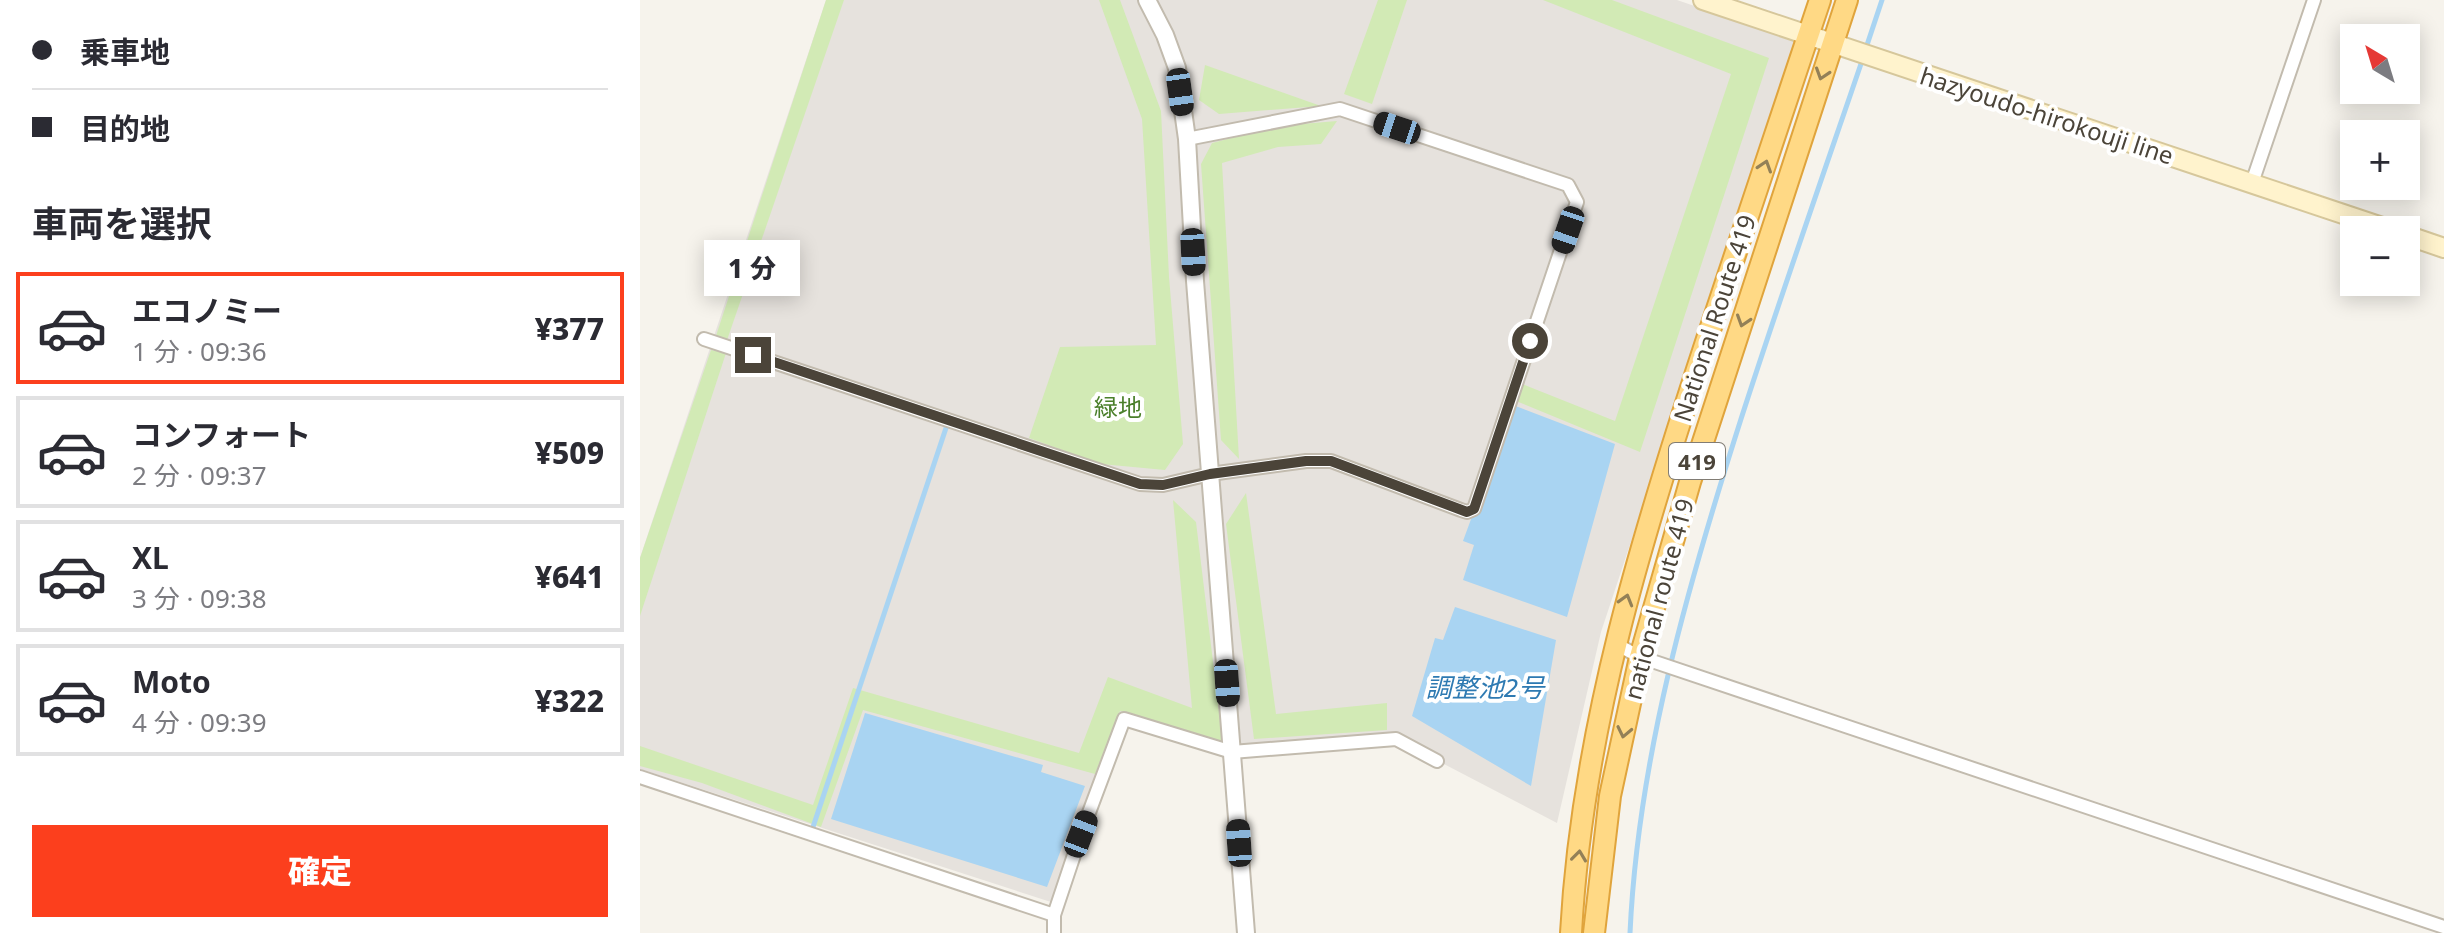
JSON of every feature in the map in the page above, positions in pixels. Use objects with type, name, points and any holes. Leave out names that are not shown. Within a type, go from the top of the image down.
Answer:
[{"type":"highway","name":"419","points":[[1808,35],[1820,0]]},
{"type":"highway","name":"national route 419","points":[[1594,933],[1610,796],[1640,657],[1690,482],[1847,0]]},
{"type":"highway","name":"National Route 419","points":[[1571,933],[1587,788],[1614,643],[1663,474],[1808,35]]},
{"type":"main road","name":"hazyoudo-hirokouji line","points":[[1703,0],[2350,216]]},
{"type":"main road","points":[[2420,240],[2444,248]]},
{"type":"street","points":[[1147,0],[1177,68],[1187,139],[1246,933]]},
{"type":"street","points":[[2252,183],[2314,0]]},
{"type":"street","points":[[704,339],[1140,484],[1163,485],[1210,474],[1306,461],[1331,461],[1461,510],[1467,512],[1474,509],[1577,202],[1568,185],[1340,109],[1187,139]]},
{"type":"street","points":[[1614,643],[1640,657],[1890,738],[2444,927]]},
{"type":"street","points":[[1054,933],[1054,915],[1124,719],[1232,752],[1396,739],[1437,761]]},
{"type":"street","points":[[640,777],[1054,915]]},
{"type":"shaded area","points":[[826,0],[1677,0],[1797,41],[1601,632],[1557,823],[1396,739],[1232,752],[1124,719],[1054,903],[640,769],[640,558]]},
{"type":"green space","points":[[826,0],[844,0],[725,346],[714,342]]},
{"type":"green space","name":"緑地","points":[[1099,0],[1120,0],[1161,111],[1169,277],[1183,444],[1165,470],[1101,464],[1029,438],[1060,347],[1156,345],[1142,119]]},
{"type":"green space","points":[[1378,0],[1407,0],[1372,104],[1344,94]]},
{"type":"green space","points":[[1543,0],[1612,0],[1769,58],[1640,452],[1516,401],[1522,384],[1615,421],[1731,74]]},
{"type":"green space","points":[[1205,65],[1321,106],[1219,114],[1199,100]]},
{"type":"green space","points":[[1337,121],[1321,144],[1278,147],[1222,163],[1239,459],[1221,440],[1201,164],[1212,143],[1278,126]]},
{"type":"green space","points":[[711,350],[726,353],[640,616],[640,558]]},
{"type":"green space","points":[[1246,493],[1276,714],[1387,703],[1387,730],[1254,739],[1226,524]]},
{"type":"green space","points":[[1173,500],[1196,522],[1223,744],[1120,711],[1095,774],[863,710],[821,827],[702,783],[640,766],[640,746],[813,805],[853,688],[1079,753],[1108,677],[1192,708]]},
{"type":"water","points":[[1513,405],[1615,444],[1567,617],[1463,580],[1474,545],[1463,541]]},
{"type":"water","name":"調整池2号","points":[[1455,607],[1556,640],[1531,786],[1412,716],[1435,638],[1443,640]]},
{"type":"water","points":[[865,713],[1043,765],[1041,772],[1085,786],[1047,887],[831,819]]},
{"type":"waterway","points":[[1866,48],[1882,0]]},
{"type":"waterway","points":[[1630,933],[1643,802],[1685,608],[1741,419],[1863,58]]},
{"type":"waterway","points":[[811,833],[948,422]]},
{"type":"route","points":[[753,355],[1140,484],[1163,485],[1210,474],[1306,461],[1331,461],[1467,512],[1474,509],[1530,341]]}]
